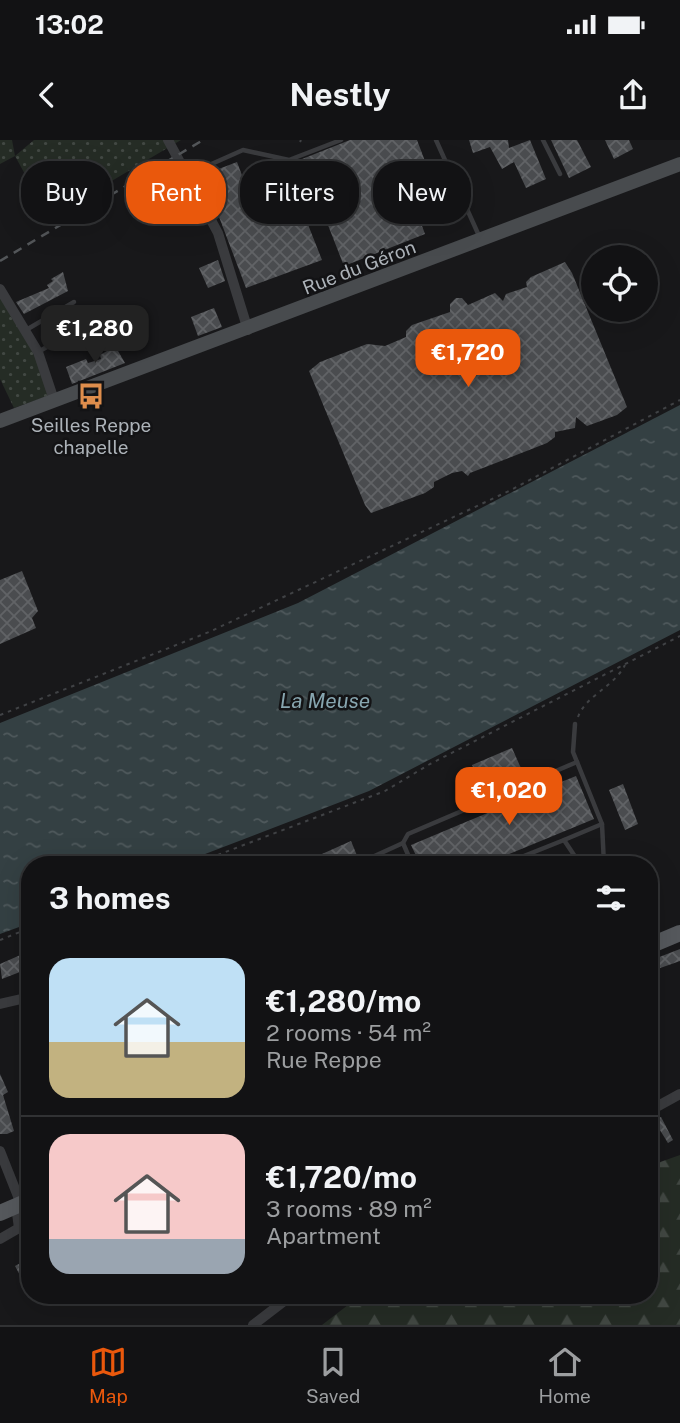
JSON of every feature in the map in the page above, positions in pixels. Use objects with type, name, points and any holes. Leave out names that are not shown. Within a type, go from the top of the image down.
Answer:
[{"type":"main road","name":"Rue du Géron","points":[[0,421],[248,330],[680,164]]},
{"type":"main road","points":[[658,942],[680,933]]},
{"type":"main road","points":[[0,1213],[21,1203]]},
{"type":"street","points":[[168,140],[181,161]]},
{"type":"street","points":[[214,224],[248,330]]},
{"type":"street","points":[[0,289],[38,352],[54,400]]},
{"type":"street","points":[[0,1004],[21,1000]]},
{"type":"street","points":[[658,1106],[680,1094]]},
{"type":"street","points":[[0,1152],[21,1201]]},
{"type":"street","points":[[0,1239],[19,1228],[21,1211]]},
{"type":"street","points":[[253,1325],[280,1304]]},
{"type":"lane","points":[[218,161],[243,150],[289,160],[341,140]]},
{"type":"lane","points":[[436,140],[481,241]]},
{"type":"lane","points":[[543,140],[560,174]]},
{"type":"lane","points":[[26,331],[74,302]]},
{"type":"lane","points":[[38,352],[91,322]]},
{"type":"lane","points":[[575,724],[573,752],[602,824],[604,856]]},
{"type":"lane","points":[[375,856],[404,843],[408,834],[577,762]]},
{"type":"lane","points":[[524,856],[602,824]]},
{"type":"lane","points":[[564,840],[575,856]]},
{"type":"lane","points":[[404,843],[409,856]]},
{"type":"path","points":[[0,715],[209,632],[509,491],[680,400]]},
{"type":"path","points":[[215,856],[385,791],[430,764],[680,636]]},
{"type":"path","points":[[575,724],[580,711],[618,679],[625,664]]},
{"type":"path","points":[[0,940],[21,932]]},
{"type":"green space","points":[[0,140],[12,140],[15,156],[0,164]]},
{"type":"green space","points":[[34,140],[181,140],[145,161],[126,161],[126,172],[112,181],[112,161],[21,161],[21,167],[15,156]]},
{"type":"green space","points":[[0,289],[26,331],[53,394],[14,408],[0,379]]},
{"type":"green space","points":[[680,1155],[680,1325],[322,1325],[349,1304],[658,1304],[658,1163]]},
{"type":"water","name":"La Meuse","points":[[680,405],[680,630],[369,791],[200,856],[21,856],[21,926],[0,934],[0,723],[298,603]]},
{"type":"building","points":[[350,140],[417,140],[425,161],[373,161],[373,224],[421,224],[425,234],[344,266],[328,224],[359,224],[359,161],[297,161]]},
{"type":"building","points":[[469,140],[508,140],[509,148],[530,140],[546,179],[526,188],[514,162],[502,169],[490,147],[473,153]]},
{"type":"building","points":[[551,140],[577,140],[591,167],[569,178]]},
{"type":"building","points":[[605,140],[629,140],[633,149],[614,159]]},
{"type":"building","points":[[237,162],[240,170],[240,224],[308,224],[322,260],[246,288],[222,224],[226,224],[226,166]]},
{"type":"building","points":[[218,260],[225,281],[208,288],[199,268]]},
{"type":"building","points":[[565,262],[581,295],[581,322],[592,322],[627,407],[617,415],[587,426],[576,417],[575,428],[555,432],[555,437],[547,443],[468,476],[462,471],[452,473],[434,482],[434,487],[425,493],[371,513],[365,505],[309,371],[320,362],[367,344],[385,346],[406,337],[406,331],[412,325],[450,312],[450,304],[456,298],[462,298],[468,305],[495,293],[503,301],[506,294],[527,287],[526,282],[531,277]]},
{"type":"building","points":[[63,272],[68,291],[24,314],[16,302],[49,288],[47,285],[53,281],[51,279]]},
{"type":"building","points":[[214,308],[222,327],[198,336],[191,317]]},
{"type":"building","points":[[114,344],[125,363],[72,384],[66,367],[86,359],[88,363],[101,359],[100,355],[107,351],[105,348]]},
{"type":"building","points":[[22,571],[38,611],[32,618],[36,628],[0,644],[0,580]]},
{"type":"building","points":[[512,748],[524,775],[513,779],[515,783],[497,791],[495,787],[484,792],[472,765]]},
{"type":"building","points":[[576,776],[594,819],[504,856],[416,856],[411,845],[504,806],[501,800],[519,792],[522,798]]},
{"type":"building","points":[[623,784],[638,824],[625,830],[609,790]]},
{"type":"building","points":[[351,841],[357,856],[323,856],[322,854]]},
{"type":"building","points":[[680,949],[680,961],[658,969],[658,958]]},
{"type":"building","points":[[21,955],[21,972],[2,979],[0,964]]},
{"type":"building","points":[[0,1074],[8,1092],[3,1095],[14,1131],[7,1134],[0,1134]]},
{"type":"building","points":[[661,1117],[673,1140],[668,1143],[658,1127],[658,1118]]},
{"type":"building","points":[[21,1263],[21,1277],[15,1266]]},
{"type":"railway","points":[[0,261],[203,140]]},
{"type":"place","name":"Seilles Reppe chapelle","points":[[91,396]]}]
